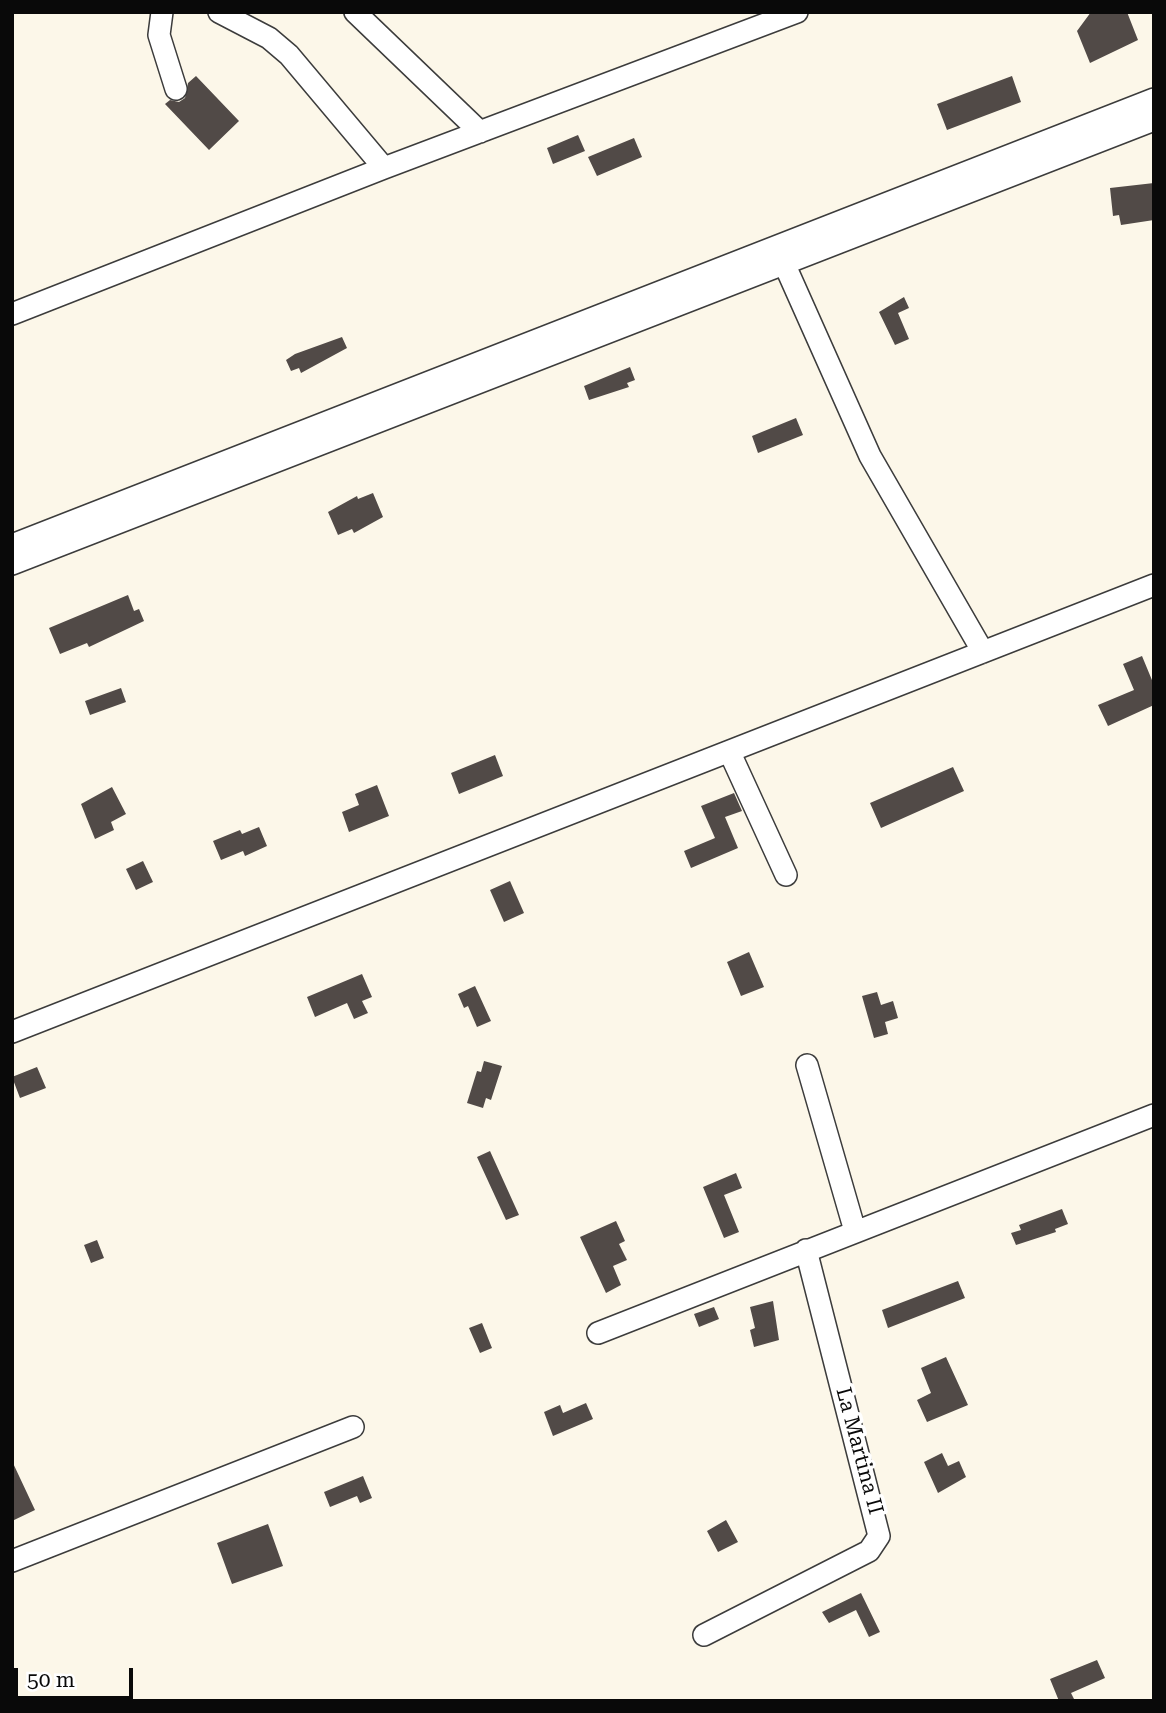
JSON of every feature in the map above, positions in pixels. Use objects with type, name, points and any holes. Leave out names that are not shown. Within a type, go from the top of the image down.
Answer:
[{"type":"street","points":[[162,12],[159,35],[176,89]]},
{"type":"street","points":[[219,12],[269,38],[289,55],[384,168]]},
{"type":"street","points":[[355,12],[480,132]]},
{"type":"street","points":[[12,314],[384,168],[797,12]]},
{"type":"street","points":[[12,564],[780,254],[1154,99]]},
{"type":"street","points":[[12,545],[780,254],[1154,120]]},
{"type":"street","points":[[780,254],[870,456],[983,652]]},
{"type":"street","points":[[12,1032],[1154,585]]},
{"type":"street","points":[[730,752],[786,876]]},
{"type":"street","points":[[807,1065],[855,1231]]},
{"type":"street","points":[[598,1333],[1154,1115]]},
{"type":"street","name":"La Martina II","points":[[704,1635],[869,1551],[879,1536],[806,1250]]},
{"type":"street","points":[[12,1561],[353,1427]]},
{"type":"building","points":[[1091,12],[1127,12],[1138,40],[1090,63],[1077,31]]},
{"type":"building","points":[[196,76],[239,121],[209,150],[165,104],[170,100],[179,102],[185,98],[188,83]]},
{"type":"building","points":[[1012,76],[1021,102],[947,130],[937,104]]},
{"type":"building","points":[[578,135],[585,151],[553,164],[547,148]]},
{"type":"building","points":[[634,138],[642,157],[597,176],[588,157]]},
{"type":"building","points":[[1154,183],[1154,220],[1121,225],[1119,215],[1113,216],[1110,188]]},
{"type":"building","points":[[904,297],[909,308],[898,313],[909,339],[895,345],[879,312]]},
{"type":"building","points":[[342,337],[347,348],[301,373],[299,368],[291,371],[286,360],[295,354]]},
{"type":"building","points":[[630,367],[635,380],[627,383],[629,387],[589,400],[584,386]]},
{"type":"building","points":[[796,418],[803,435],[758,453],[752,436]]},
{"type":"building","points":[[373,493],[383,517],[354,533],[352,529],[338,535],[328,512],[357,496],[358,499]]},
{"type":"building","points":[[128,595],[134,611],[139,609],[144,621],[89,647],[87,643],[60,654],[49,628]]},
{"type":"building","points":[[1142,656],[1154,685],[1154,705],[1108,726],[1098,705],[1134,690],[1123,664]]},
{"type":"building","points":[[121,688],[126,702],[90,715],[85,701]]},
{"type":"building","points":[[495,755],[503,776],[459,794],[451,773]]},
{"type":"building","points":[[953,767],[964,791],[881,828],[870,803]]},
{"type":"building","points":[[377,785],[389,816],[349,832],[342,812],[359,805],[355,794]]},
{"type":"building","points":[[112,787],[126,814],[111,822],[114,830],[95,839],[81,804]]},
{"type":"building","points":[[734,793],[742,811],[725,817],[738,848],[691,868],[684,851],[715,838],[701,806]]},
{"type":"building","points":[[259,827],[267,846],[245,856],[243,851],[221,860],[213,841],[240,830],[242,834]]},
{"type":"building","points":[[143,861],[153,882],[136,890],[126,869]]},
{"type":"building","points":[[510,881],[524,913],[504,922],[490,890]]},
{"type":"building","points":[[749,952],[764,987],[741,996],[727,962]]},
{"type":"building","points":[[362,974],[372,997],[362,1001],[368,1013],[354,1019],[347,1003],[315,1017],[307,997]]},
{"type":"building","points":[[475,986],[491,1021],[477,1027],[468,1006],[464,1008],[458,994]]},
{"type":"building","points":[[877,992],[881,1005],[893,1001],[898,1018],[885,1022],[888,1034],[874,1038],[862,996]]},
{"type":"building","points":[[484,1061],[502,1066],[491,1100],[486,1098],[483,1108],[467,1103],[477,1071],[481,1072]]},
{"type":"building","points":[[37,1067],[46,1088],[20,1098],[12,1077]]},
{"type":"building","points":[[490,1151],[519,1215],[506,1220],[477,1157]]},
{"type":"building","points":[[736,1173],[742,1188],[724,1195],[739,1232],[724,1238],[703,1187]]},
{"type":"building","points":[[1062,1209],[1068,1224],[1055,1229],[1056,1232],[1016,1245],[1011,1233],[1021,1230],[1019,1225]]},
{"type":"building","points":[[616,1221],[625,1241],[619,1244],[627,1260],[613,1266],[621,1285],[606,1293],[580,1237]]},
{"type":"building","points":[[97,1240],[104,1258],[91,1263],[84,1245]]},
{"type":"building","points":[[958,1281],[965,1298],[888,1328],[882,1310]]},
{"type":"building","points":[[773,1301],[779,1340],[754,1347],[750,1330],[755,1328],[750,1307]]},
{"type":"building","points":[[714,1307],[719,1319],[699,1327],[694,1314]]},
{"type":"building","points":[[482,1323],[492,1348],[480,1353],[469,1328]]},
{"type":"building","points":[[946,1357],[968,1405],[927,1422],[917,1400],[931,1393],[921,1368]]},
{"type":"building","points":[[586,1403],[593,1419],[553,1436],[544,1412],[560,1405],[563,1413]]},
{"type":"building","points":[[942,1453],[948,1466],[959,1461],[966,1477],[938,1493],[924,1462]]},
{"type":"building","points":[[12,1461],[35,1510],[12,1521]]},
{"type":"building","points":[[363,1476],[372,1498],[360,1503],[357,1496],[330,1507],[324,1492]]},
{"type":"building","points":[[726,1520],[738,1542],[718,1552],[707,1531]]},
{"type":"building","points":[[268,1524],[283,1566],[232,1584],[217,1543]]},
{"type":"building","points":[[861,1593],[880,1632],[869,1637],[856,1610],[829,1623],[822,1612]]},
{"type":"building","points":[[1097,1660],[1105,1678],[1071,1693],[1075,1701],[1059,1701],[1050,1679]]}]
